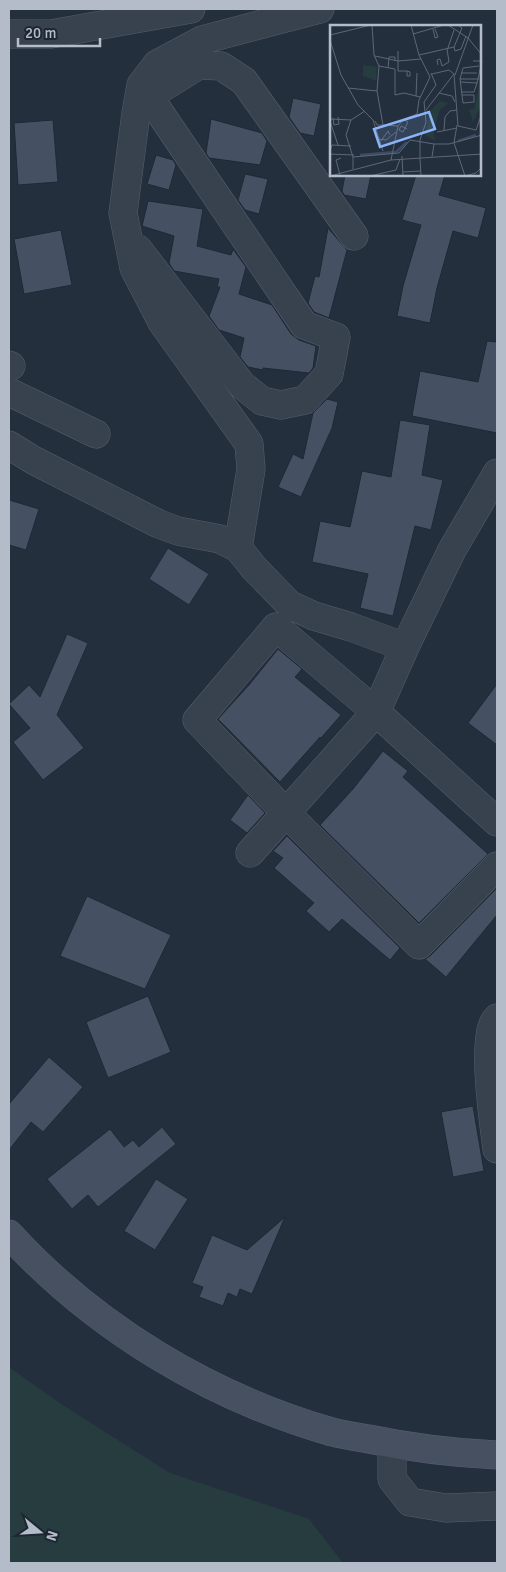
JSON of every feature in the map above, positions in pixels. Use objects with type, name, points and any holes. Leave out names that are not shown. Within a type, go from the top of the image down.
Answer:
[{"type":"street","points":[[9,34],[52,34],[191,9]]},
{"type":"street","points":[[238,548],[251,469],[249,444],[162,322],[134,268],[123,212],[145,90],[157,64],[202,40],[320,9]]},
{"type":"street","points":[[145,90],[199,65],[221,66],[244,81],[354,236]]},
{"type":"street","points":[[127,235],[242,385],[262,401],[281,405],[305,400],[329,374],[336,337],[304,325],[145,90]]},
{"type":"street","points":[[10,375],[96,434]]},
{"type":"street","points":[[9,445],[33,460],[159,524],[178,531],[220,539],[238,548],[254,568],[290,605],[314,616],[351,627],[404,647]]},
{"type":"street","points":[[250,853],[376,712],[404,647],[452,550],[497,472]]},
{"type":"street","points":[[497,822],[376,712],[276,626],[197,720],[286,813],[420,945],[497,866]]},
{"type":"street","points":[[497,1018],[493,1022],[489,1038],[491,1094],[497,1149]]},
{"type":"street","points":[[9,1234],[57,1282],[105,1321],[155,1354],[204,1381],[270,1411],[333,1432],[392,1444],[448,1452],[497,1455]]},
{"type":"street","points":[[392,1444],[392,1479],[410,1502],[446,1508],[497,1506]]},
{"type":"green space","points":[[9,1367],[61,1404],[170,1473],[309,1519],[343,1563],[9,1562]]},
{"type":"building","points":[[293,98],[321,104],[314,136],[300,133],[289,117]]},
{"type":"building","points":[[211,119],[262,133],[267,141],[260,165],[209,158],[206,153]]},
{"type":"building","points":[[53,120],[58,182],[18,185],[14,123]]},
{"type":"building","points":[[156,155],[173,160],[176,165],[169,190],[147,184]]},
{"type":"building","points":[[245,174],[268,179],[259,214],[245,210],[238,200]]},
{"type":"building","points":[[345,176],[371,176],[366,199],[344,195],[342,191]]},
{"type":"building","points":[[416,176],[445,176],[439,195],[486,208],[478,238],[453,231],[437,288],[430,323],[397,316],[403,286],[421,225],[402,220]]},
{"type":"building","points":[[148,201],[203,209],[197,246],[231,255],[233,249],[246,267],[239,294],[272,305],[291,334],[299,340],[316,346],[313,368],[309,373],[263,368],[263,370],[248,367],[240,357],[244,338],[219,330],[209,316],[220,287],[217,287],[219,279],[174,271],[169,263],[174,236],[142,226]]},
{"type":"building","points":[[328,228],[347,250],[329,318],[314,312],[308,303],[315,276],[319,277]]},
{"type":"building","points":[[61,230],[72,285],[24,294],[14,239]]},
{"type":"building","points":[[487,341],[497,342],[497,433],[412,416],[420,371],[478,382]]},
{"type":"building","points":[[327,399],[338,402],[332,428],[301,497],[278,487],[293,454],[303,459],[313,413]]},
{"type":"building","points":[[400,420],[430,425],[422,475],[443,480],[431,530],[415,526],[393,616],[360,608],[368,574],[312,562],[320,521],[350,527],[362,471],[391,477]]},
{"type":"building","points":[[9,500],[39,509],[26,550],[9,545]]},
{"type":"building","points":[[168,548],[209,574],[189,605],[149,579]]},
{"type":"building","points":[[67,634],[88,643],[57,715],[84,748],[43,780],[13,742],[30,728],[9,704],[29,685],[40,697]]},
{"type":"building","points":[[278,649],[302,669],[295,677],[341,715],[280,782],[218,719]]},
{"type":"building","points":[[497,684],[497,745],[468,723]]},
{"type":"building","points":[[383,751],[408,771],[403,777],[488,854],[419,923],[320,825],[353,789]]},
{"type":"building","points":[[248,795],[265,813],[247,833],[230,820]]},
{"type":"building","points":[[287,836],[400,948],[390,960],[342,919],[329,932],[306,911],[314,903],[274,868],[283,858],[273,851]]},
{"type":"building","points":[[497,888],[497,915],[446,977],[425,959]]},
{"type":"building","points":[[87,896],[171,935],[145,989],[60,956]]},
{"type":"building","points":[[148,996],[171,1052],[108,1078],[86,1022]]},
{"type":"building","points":[[49,1057],[83,1087],[43,1132],[31,1122],[9,1150],[9,1104]]},
{"type":"building","points":[[473,1106],[484,1171],[453,1177],[441,1112]]},
{"type":"building","points":[[162,1127],[176,1144],[98,1207],[88,1195],[72,1209],[47,1179],[110,1129],[124,1147],[133,1140],[139,1147]]},
{"type":"building","points":[[156,1179],[188,1199],[155,1250],[124,1231]]},
{"type":"building","points":[[285,1217],[252,1294],[240,1289],[237,1297],[228,1293],[223,1306],[199,1297],[203,1287],[192,1283],[212,1235],[247,1250]]}]
